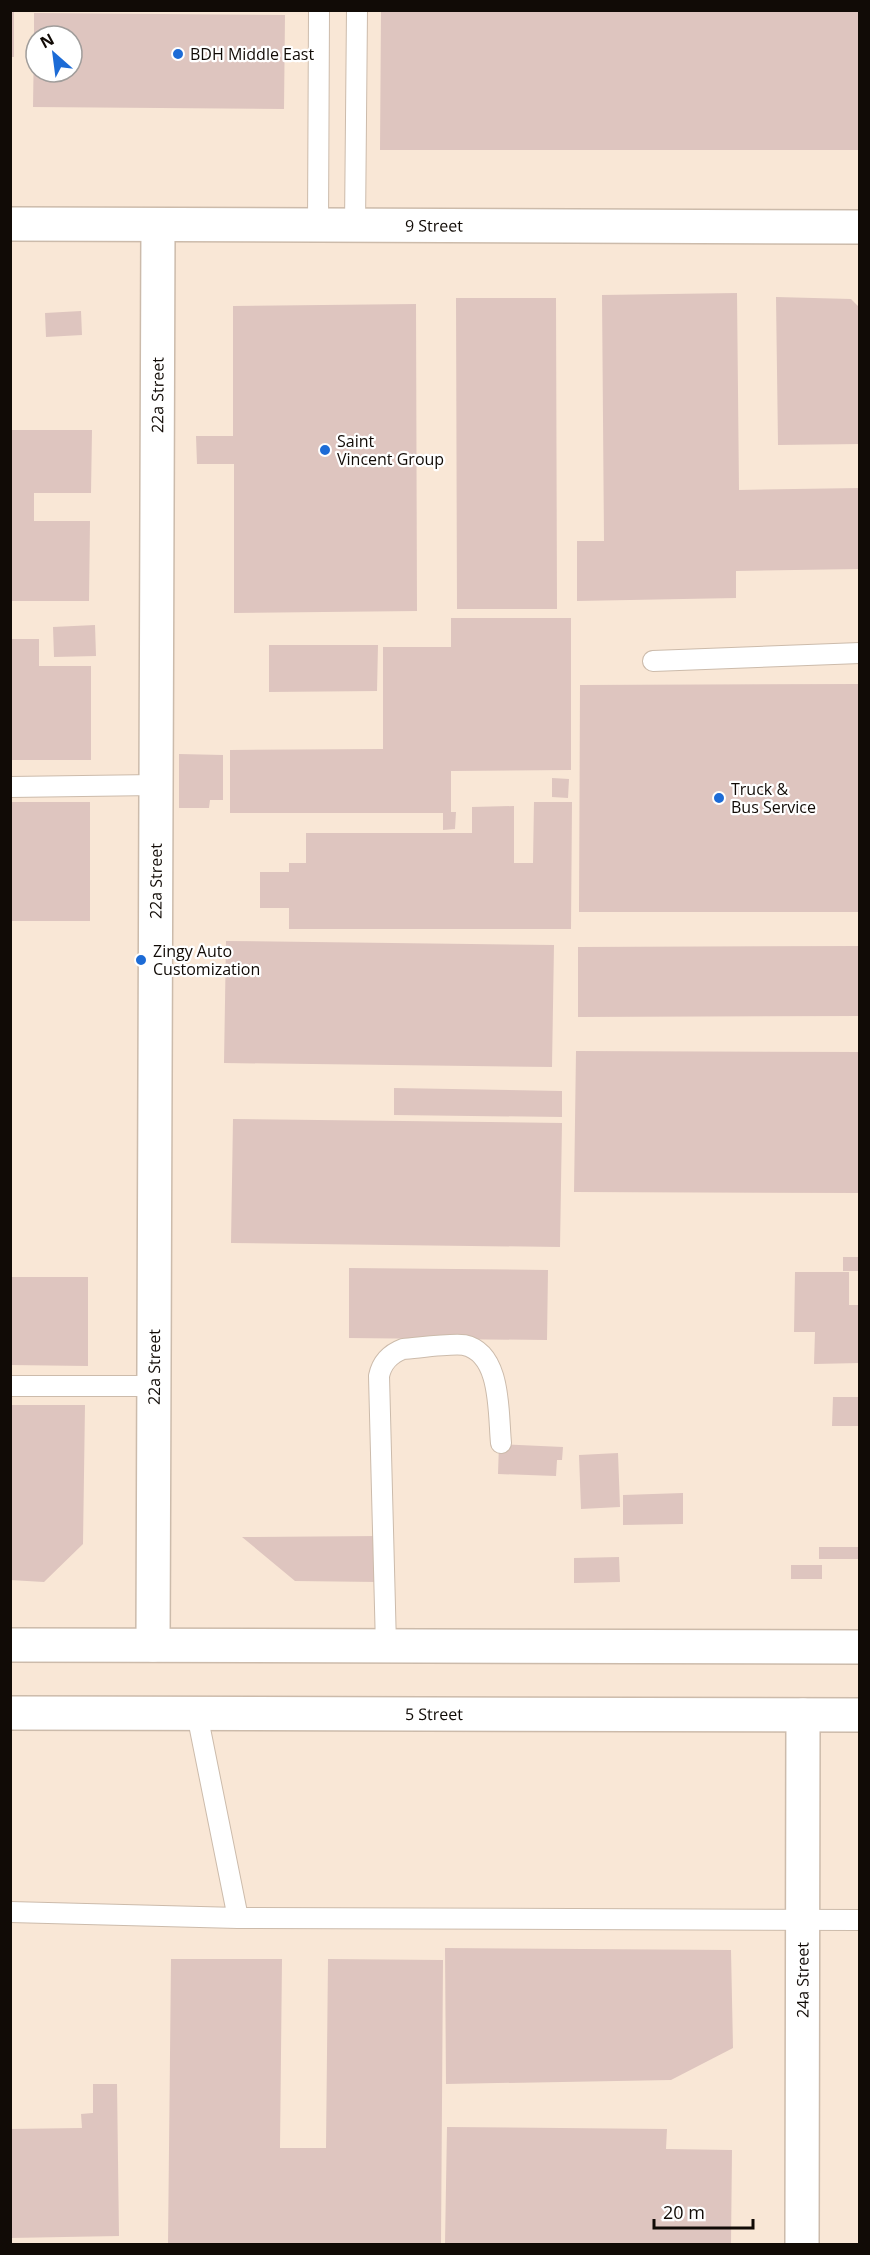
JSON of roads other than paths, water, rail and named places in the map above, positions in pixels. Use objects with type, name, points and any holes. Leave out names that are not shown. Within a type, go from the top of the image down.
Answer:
[{"type":"street","name":"9 Street","points":[[10,225],[860,227]]},
{"type":"street","name":"22a Street","points":[[153,1645],[158,225]]},
{"type":"street","points":[[10,1645],[860,1647]]},
{"type":"street","name":"5 Street","points":[[10,1713],[860,1715]]},
{"type":"street","name":"24a Street","points":[[802,2244],[803,1715]]},
{"type":"lane","points":[[318,226],[319,10]]},
{"type":"lane","points":[[355,226],[357,10]]},
{"type":"lane","points":[[653,661],[860,653]]},
{"type":"lane","points":[[10,787],[155,784]]},
{"type":"lane","points":[[386,1646],[379,1376],[381,1366],[394,1352],[403,1348],[463,1345],[476,1351],[484,1357],[494,1373],[501,1443]]},
{"type":"lane","points":[[10,1386],[154,1386]]},
{"type":"lane","points":[[197,1714],[238,1918]]},
{"type":"lane","points":[[10,1912],[238,1918],[860,1920]]},
{"type":"place","name":"BDH Middle East","points":[[178,54]]},
{"type":"place","name":"Saint Vincent Group","points":[[325,450]]},
{"type":"place","name":"Truck & Bus Service","points":[[719,798]]},
{"type":"place","name":"Zingy Auto Customization","points":[[141,960]]}]
